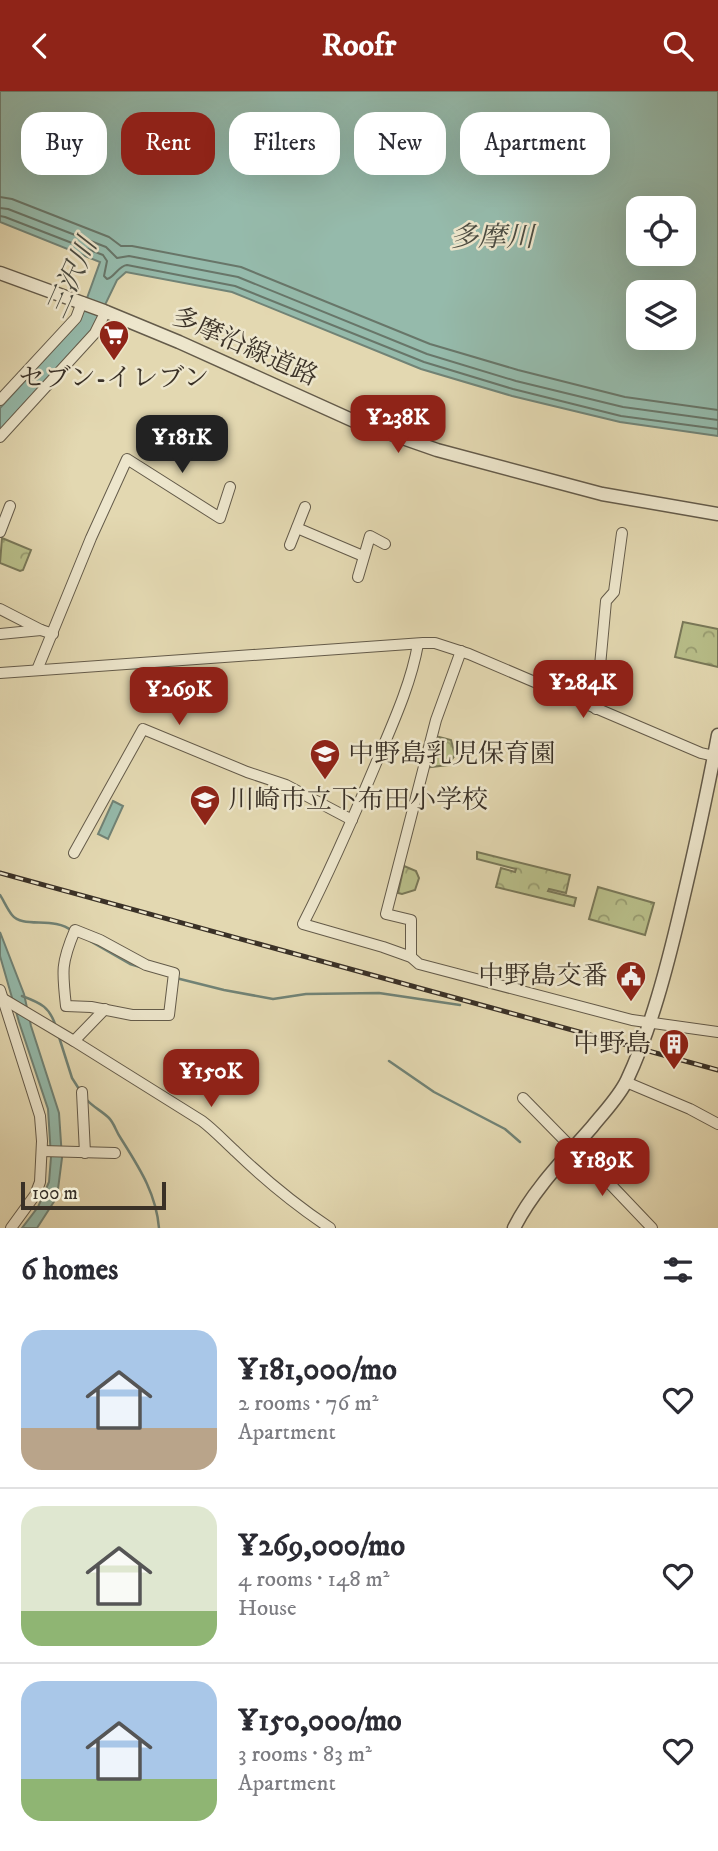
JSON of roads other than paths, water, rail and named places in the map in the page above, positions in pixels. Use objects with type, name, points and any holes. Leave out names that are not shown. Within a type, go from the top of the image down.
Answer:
[{"type":"street","name":"多摩沿線道路","points":[[0,274],[84,303],[179,341],[354,421],[425,447],[602,494],[718,514]]},
{"type":"street","points":[[0,400],[76,319],[84,303]]},
{"type":"street","points":[[0,437],[95,333],[105,311]]},
{"type":"street","points":[[37,670],[91,538],[127,459],[220,518],[230,487]]},
{"type":"street","points":[[0,532],[10,506]]},
{"type":"street","points":[[290,545],[304,507]]},
{"type":"street","points":[[297,528],[363,556]]},
{"type":"street","points":[[596,709],[607,601],[614,592],[622,533]]},
{"type":"street","points":[[358,577],[370,536],[385,544]]},
{"type":"street","points":[[0,609],[41,631]]},
{"type":"street","points":[[0,634],[41,631],[53,633]]},
{"type":"street","points":[[0,673],[346,647],[435,643],[461,651],[716,757]]},
{"type":"street","points":[[418,644],[401,704],[352,820],[303,924],[411,957],[419,964],[632,1020],[718,1032]]},
{"type":"street","points":[[411,957],[411,920],[386,914],[436,720],[461,651]]},
{"type":"street","points":[[74,853],[143,729],[247,772],[286,785],[352,820]]},
{"type":"street","points":[[514,1228],[531,1200],[626,1082],[650,1021],[673,940],[716,757],[718,734]]},
{"type":"street","points":[[75,930],[146,965],[174,973],[169,1015],[132,1014],[105,1009],[66,1006],[63,963],[75,930]]},
{"type":"street","points":[[4,998],[213,1129],[252,1166],[325,1227]]},
{"type":"street","points":[[4,998],[40,1116],[46,1151],[40,1182],[11,1228]]},
{"type":"street","points":[[74,1041],[105,1009]]},
{"type":"street","points":[[626,1082],[718,1124]]},
{"type":"street","points":[[82,1092],[85,1153]]},
{"type":"street","points":[[523,1098],[652,1228]]},
{"type":"street","points":[[46,1151],[115,1153]]},
{"type":"water","name":"多摩川","points":[[0,91],[718,91],[718,436],[620,422],[512,396],[421,369],[232,292],[126,272],[117,280],[89,338],[0,431],[0,408],[78,323],[100,262],[0,222]]},
{"type":"water","points":[[113,801],[123,806],[108,839],[98,834]]},
{"type":"water","points":[[0,932],[24,994],[31,1026],[59,1113],[62,1158],[57,1197],[37,1228],[22,1228],[38,1207],[49,1182],[51,1157],[48,1109],[0,956]]},
{"type":"waterway","points":[[0,895],[10,913],[17,919],[57,924],[72,931]]},
{"type":"waterway","points":[[90,941],[140,967]]},
{"type":"waterway","points":[[176,978],[273,999],[306,994],[379,993],[460,1005]]},
{"type":"waterway","points":[[22,996],[44,1007],[56,1027]]},
{"type":"waterway","points":[[59,1037],[72,1078],[79,1089]]},
{"type":"waterway","points":[[389,1061],[434,1092],[505,1129],[520,1142]]},
{"type":"waterway","points":[[87,1100],[111,1120],[139,1169],[150,1191],[159,1228]]},
{"type":"railway","points":[[0,873],[718,1070]]},
{"type":"place","name":"セブン-イレブン","points":[[114,362]]},
{"type":"place","name":"中野島乳児保育園","points":[[325,781]]},
{"type":"place","name":"川崎市立下布田小学校","points":[[205,827]]},
{"type":"place","name":"中野島交番","points":[[631,1003]]},
{"type":"place","name":"中野島","points":[[674,1071]]},
{"type":"water label","name":"三沢川","points":[[72,278]]}]
